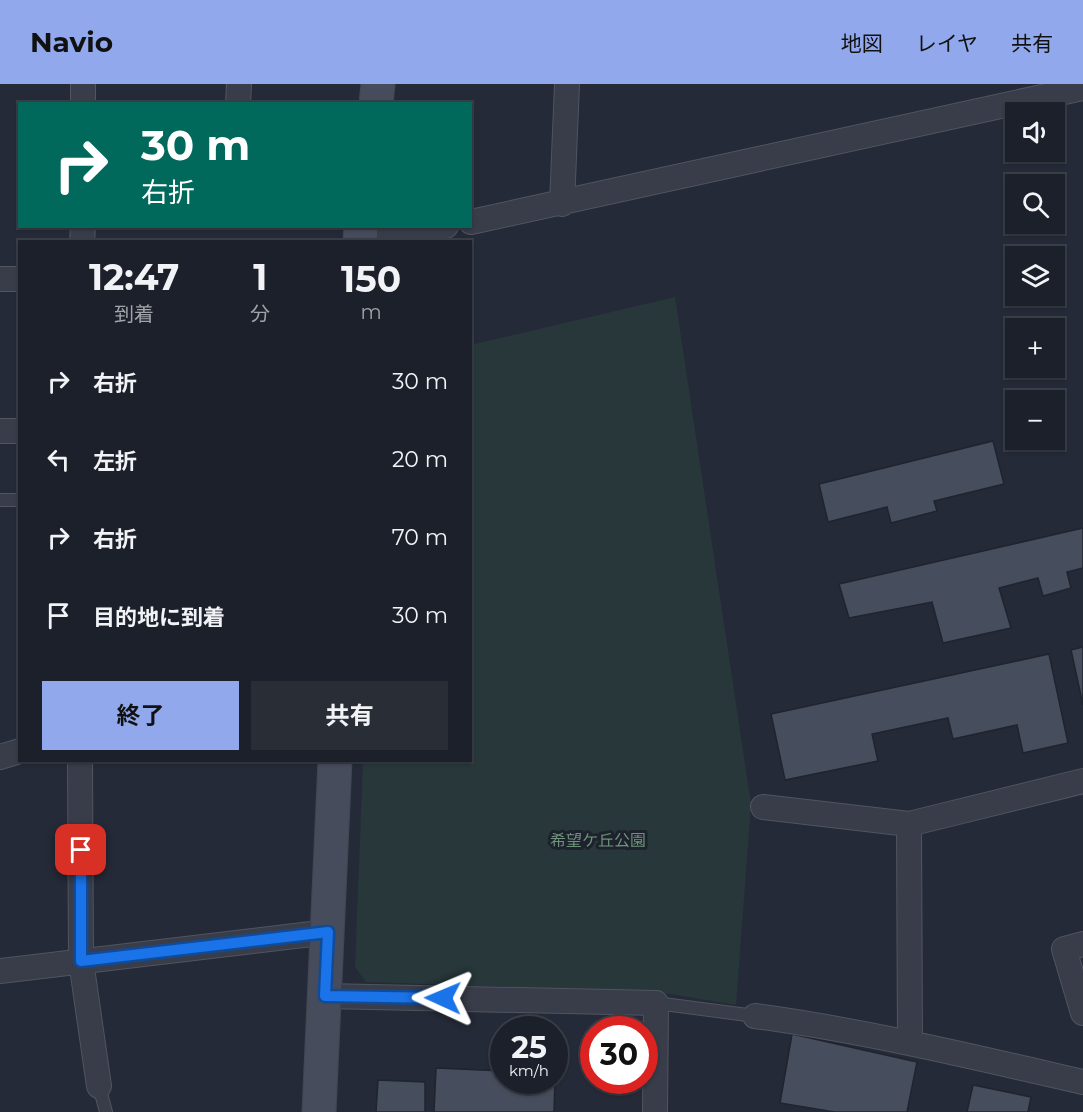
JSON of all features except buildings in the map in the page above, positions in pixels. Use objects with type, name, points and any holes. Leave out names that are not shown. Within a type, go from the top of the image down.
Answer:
[{"type":"street","points":[[83,84],[83,102]]},
{"type":"street","points":[[238,102],[239,84]]},
{"type":"street","points":[[376,102],[378,84]]},
{"type":"street","points":[[562,204],[567,84]]},
{"type":"street","points":[[472,222],[562,204],[1083,88]]},
{"type":"street","points":[[380,240],[436,228]]},
{"type":"street","points":[[0,279],[18,279]]},
{"type":"street","points":[[0,431],[18,431]]},
{"type":"street","points":[[0,757],[18,752]]},
{"type":"street","points":[[80,762],[81,961],[99,1086]]},
{"type":"street","points":[[319,1112],[335,762]]},
{"type":"street","points":[[763,807],[909,824],[1083,781]]},
{"type":"street","points":[[909,824],[910,1043]]},
{"type":"street","points":[[0,971],[328,932]]},
{"type":"street","points":[[1083,944],[1064,949],[1083,1013]]},
{"type":"street","points":[[325,996],[656,1003],[655,1112]]},
{"type":"street","points":[[755,1016],[823,1025],[1083,1082]]},
{"type":"lane","points":[[0,500],[18,500]]},
{"type":"lane","points":[[656,1003],[755,1016]]},
{"type":"lane","points":[[99,1086],[106,1112]]},
{"type":"green space","name":"希望ケ丘公園","points":[[675,297],[751,804],[736,1005],[658,992],[366,982],[355,967],[363,762],[472,762],[472,345]]},
{"type":"route","points":[[81,850],[81,961],[328,932],[325,996],[443,998]]}]
